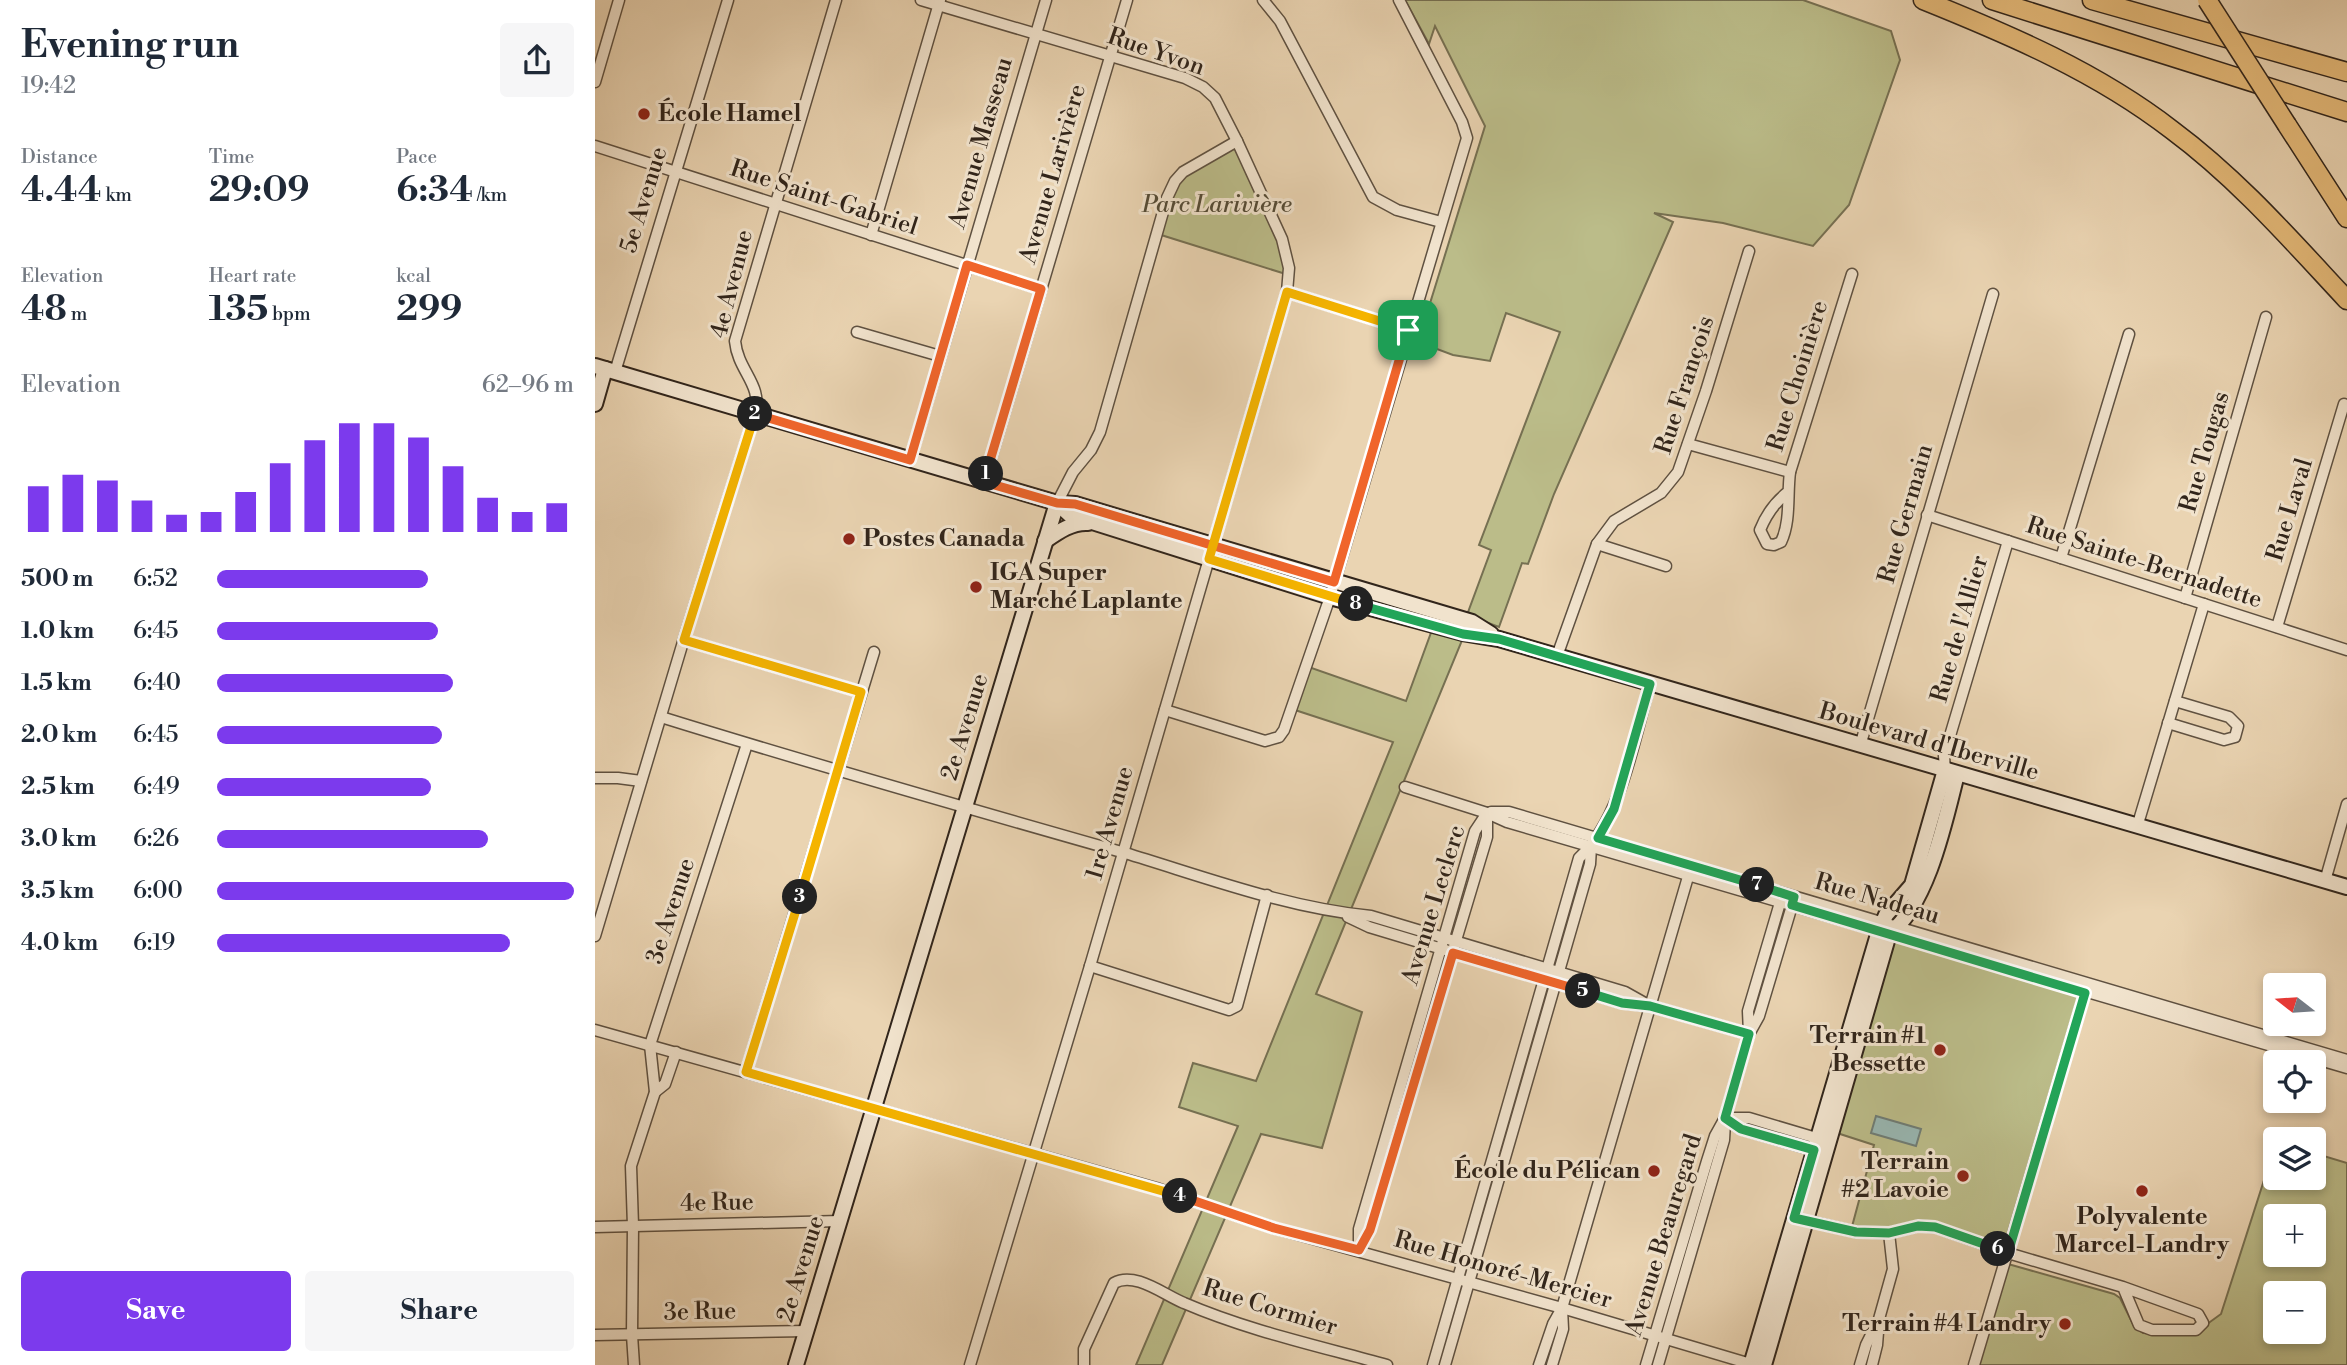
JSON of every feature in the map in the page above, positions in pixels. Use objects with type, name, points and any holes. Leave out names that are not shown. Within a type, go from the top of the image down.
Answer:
[{"type":"highway","points":[[1923,0],[2065,62],[2171,128],[2249,196],[2347,300]]},
{"type":"highway","points":[[1991,0],[2347,112]]},
{"type":"highway","points":[[2092,0],[2347,72]]},
{"type":"highway","points":[[2207,0],[2347,218]]},
{"type":"street","points":[[595,82],[619,0]]},
{"type":"street","name":"5e Avenue","points":[[595,404],[676,172],[728,0]]},
{"type":"street","name":"4e Avenue","points":[[595,936],[755,414],[755,390],[739,363],[735,341],[836,0]]},
{"type":"street","name":"Rue Yvon","points":[[921,0],[939,3],[1110,58],[1185,78],[1203,87],[1215,98],[1282,239],[1289,268],[1287,292]]},
{"type":"street","name":"Avenue Masseau","points":[[910,460],[1046,0]]},
{"type":"street","name":"Avenue Larivière","points":[[984,482],[1127,0]]},
{"type":"street","points":[[1263,0],[1280,21],[1373,197],[1397,210],[1441,222]]},
{"type":"street","points":[[1165,710],[1265,741],[1279,737],[1284,730],[1330,597],[1467,135],[1399,0]]},
{"type":"street","points":[[871,235],[939,3]]},
{"type":"street","name":"2e Avenue","points":[[796,1365],[1057,503],[1073,472],[1091,450],[1100,432],[1167,198],[1183,173],[1237,141]]},
{"type":"street","name":"Rue Saint-Gabriel","points":[[595,146],[1041,289]]},
{"type":"street","name":"Rue François","points":[[1557,656],[1597,544],[1614,521],[1661,493],[1678,472],[1749,251]]},
{"type":"street","name":"Rue Choinière","points":[[1788,492],[1778,500],[1764,520],[1761,530],[1766,544],[1781,542],[1785,534],[1790,472],[1852,274]]},
{"type":"street","points":[[1287,292],[1408,330]]},
{"type":"street","name":"1re Avenue","points":[[970,1365],[1090,967],[1287,292]]},
{"type":"street","name":"Rue Germain","points":[[1860,746],[1993,295]]},
{"type":"street","name":"Rue Tougas","points":[[2185,598],[2266,317]]},
{"type":"street","points":[[857,332],[940,356]]},
{"type":"street","points":[[2061,558],[2129,334]]},
{"type":"street","name":"Boulevard d'Iberville","points":[[605,369],[1057,503],[1075,504],[1211,551],[1330,597],[1463,634],[1499,639],[2347,887]]},
{"type":"street","name":"Rue Laval","points":[[2277,627],[2344,404]]},
{"type":"street","points":[[1688,444],[1790,472]]},
{"type":"street","name":"Boulevard d'Iberville","points":[[1057,503],[1070,516],[1334,582],[1472,622],[1499,639]]},
{"type":"street","name":"Rue Sainte-Bernadette","points":[[1927,515],[2347,650]]},
{"type":"street","points":[[1045,541],[1080,522],[1094,523]]},
{"type":"street","name":"Rue de l'Allier","points":[[1951,772],[1944,756],[2008,541]]},
{"type":"street","points":[[1597,544],[1666,566]]},
{"type":"street","points":[[2137,827],[2204,604]]},
{"type":"street","points":[[684,640],[861,692]]},
{"type":"street","points":[[746,1072],[874,652]]},
{"type":"street","points":[[1433,1365],[1579,858],[1594,843],[1614,809],[1650,684]]},
{"type":"street","points":[[2168,723],[2224,740],[2235,737],[2238,726],[2229,717],[2175,701]]},
{"type":"street","points":[[661,717],[964,809],[1267,895],[1341,913],[1371,916],[1625,992],[1650,1006]]},
{"type":"street","name":"3e Avenue","points":[[635,1365],[632,1335],[632,1157],[655,1092],[650,1045],[747,744]]},
{"type":"street","points":[[1752,1365],[1800,1219],[1887,929],[1920,893],[1951,772]]},
{"type":"street","points":[[595,778],[641,781]]},
{"type":"street","name":"Rue Nadeau","points":[[1405,787],[1507,822],[1594,843],[2293,1048],[2347,1060]]},
{"type":"street","points":[[2325,881],[2347,803]]},
{"type":"street","name":"Avenue Leclerc","points":[[1379,1181],[1419,1024],[1475,831],[1487,813]]},
{"type":"street","name":"Avenue Leclerc","points":[[1359,1250],[1359,1229],[1379,1181],[1430,1028],[1487,837],[1487,813]]},
{"type":"street","points":[[1445,1365],[1594,843]]},
{"type":"street","points":[[1539,1365],[1553,1324],[1562,1308],[1690,871]]},
{"type":"street","points":[[1090,967],[1229,1010],[1237,1006],[1267,895]]},
{"type":"street","name":"Avenue Beauregard","points":[[1749,1034],[1748,1011],[1781,897]]},
{"type":"street","name":"Avenue Beauregard","points":[[1646,1365],[1711,1149],[1725,1118],[1749,1034],[1759,1016],[1793,901]]},
{"type":"street","points":[[1341,913],[1369,928],[1453,953],[1622,1003],[1650,1006],[1749,1034]]},
{"type":"street","points":[[1974,1365],[2086,988]]},
{"type":"street","name":"Avenue Leclerc","points":[[1419,1024],[1430,1028]]},
{"type":"street","name":"Rue Honoré-Mercier","points":[[595,1030],[1156,1188],[1274,1228],[1562,1308],[1752,1365]]},
{"type":"street","name":"Rue Nadeau","points":[[2293,1048],[2347,1068]]},
{"type":"street","name":"3e Avenue","points":[[655,1092],[665,1084],[676,1052]]},
{"type":"street","points":[[1725,1118],[1749,1118],[1822,1146]]},
{"type":"street","name":"Avenue Beauregard","points":[[1658,1365],[1724,1140],[1725,1118]]},
{"type":"street","points":[[1502,1124],[1515,1127]]},
{"type":"street","points":[[1800,1219],[1856,1232],[1889,1233],[1918,1226],[1935,1227],[2008,1253],[2123,1287],[2199,1314],[2203,1323],[2196,1330],[2152,1330],[2139,1325],[2123,1287]]},
{"type":"street","points":[[1764,1365],[1800,1219]]},
{"type":"street","name":"4e Rue","points":[[595,1227],[839,1221]]},
{"type":"street","points":[[1860,1365],[1879,1319],[1893,1269],[1889,1233]]},
{"type":"street","name":"Rue Cormier","points":[[1084,1365],[1084,1349],[1114,1283],[1122,1278],[1132,1278],[1182,1303],[1230,1322],[1387,1365]]},
{"type":"street","points":[[1552,1365],[1563,1329],[1562,1308]]},
{"type":"street","points":[[1872,1365],[1879,1319]]},
{"type":"street","name":"3e Rue","points":[[595,1335],[807,1331]]},
{"type":"green space","points":[[1405,0],[1803,0],[1891,31],[1900,60],[1849,205],[1813,246],[1723,223],[1654,213],[1673,222],[1554,494],[1528,564],[1522,563],[1499,627],[1467,615],[1491,550],[1479,545],[1560,332],[1506,313],[1490,361],[1453,355],[1418,342],[1485,126],[1435,26],[1429,44]]},
{"type":"green space","name":"Parc Larivière","points":[[1237,141],[1269,205],[1292,276],[1158,234],[1177,179]]},
{"type":"green space","points":[[1432,630],[1463,638],[1316,994],[1362,1012],[1322,1148],[1261,1134],[1162,1365],[1136,1365],[1238,1126],[1179,1107],[1193,1063],[1256,1081],[1393,742],[1295,710],[1306,666],[1406,701]]},
{"type":"green space","points":[[1889,934],[2085,993],[2006,1246],[1938,1227],[1850,1234],[1874,1145],[1837,1133]]},
{"type":"green space","points":[[2326,1157],[2347,1163],[2347,1365],[1971,1365],[2001,1262],[2114,1294],[2120,1298],[2134,1326],[2143,1333],[2192,1335],[2221,1314],[2263,1183],[2263,1190],[2326,1190]]},
{"type":"water","points":[[1876,1116],[1921,1129],[1916,1146],[1871,1133]]},
{"type":"place","name":"École Hamel","points":[[644,114]]},
{"type":"place","name":"Postes Canada","points":[[849,539]]},
{"type":"place","name":"IGA Super Marché Laplante","points":[[976,587]]},
{"type":"place","name":"Terrain #1 Bessette","points":[[1940,1050]]},
{"type":"place","name":"École du Pélican","points":[[1654,1171]]},
{"type":"place","name":"Terrain #2 Lavoie","points":[[1963,1176]]},
{"type":"place","name":"Polyvalente Marcel-Landry","points":[[2142,1191]]},
{"type":"place","name":"Terrain #4 Landry","points":[[2065,1324]]},
{"type":"route","points":[[1408,330],[1287,292],[1213,544],[1209,559],[1330,597],[1463,634],[1499,639],[1650,684],[1614,809],[1598,838],[1794,897],[1792,905],[2085,993],[2008,1253],[1935,1227],[1918,1226],[1889,1233],[1856,1232],[1794,1218],[1814,1150],[1741,1129],[1725,1118],[1749,1034],[1650,1006],[1622,1003],[1453,953],[1370,1230],[1359,1250],[1274,1228],[1156,1188],[746,1072],[861,692],[684,640],[755,414],[910,460],[967,265],[1041,289],[984,482],[1057,503],[1075,504],[1213,544],[1334,582],[1408,330]]}]
